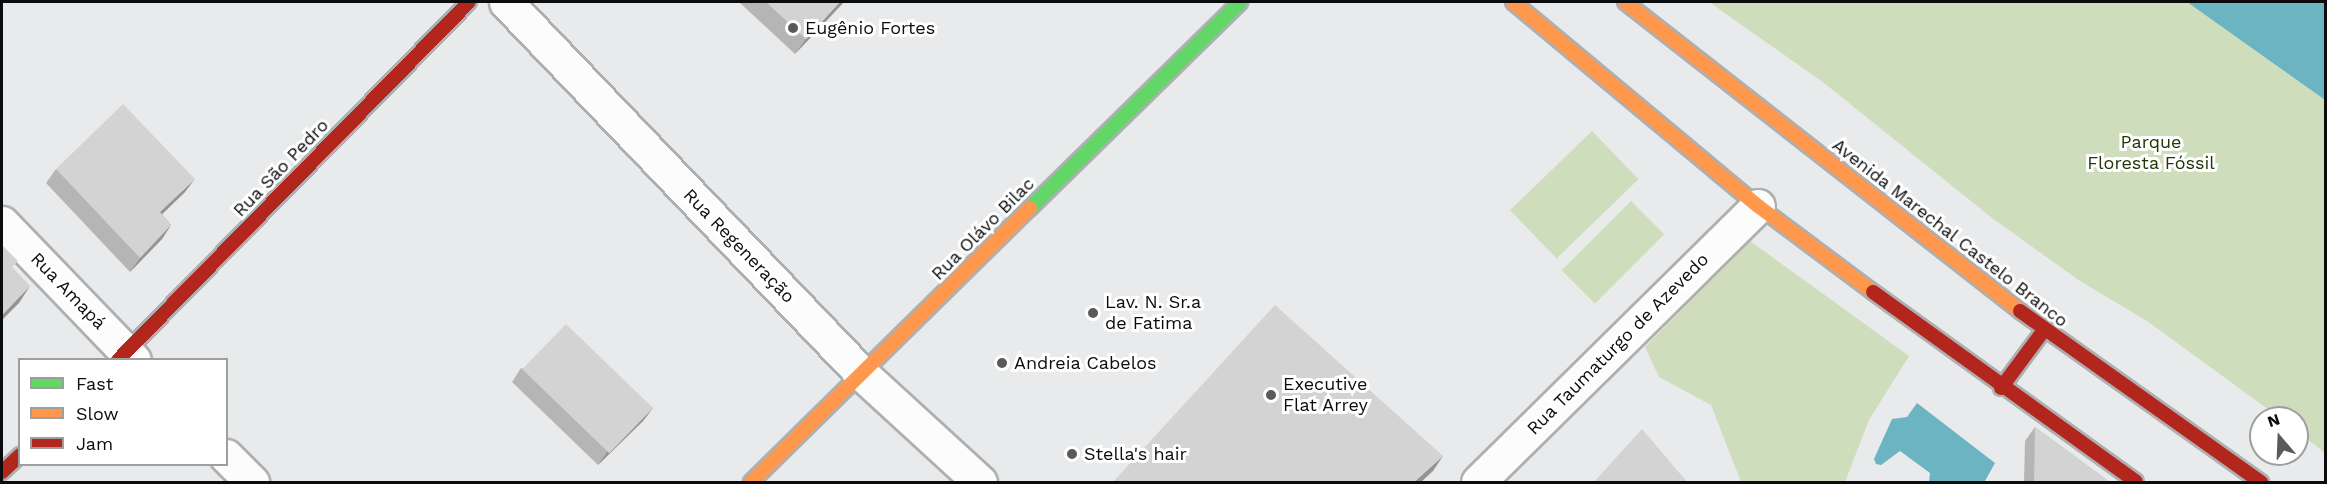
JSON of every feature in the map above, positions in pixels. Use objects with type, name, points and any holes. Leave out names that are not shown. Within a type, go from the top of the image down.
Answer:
[{"type":"main road","name":"Rua São Pedro","points":[[126,357],[469,2]]},
{"type":"main road","name":"Rua Olávo Bilac","points":[[751,483],[1240,2]]},
{"type":"main road","points":[[1513,2],[1758,206],[2001,388],[2136,483]]},
{"type":"main road","name":"Avenida Marechal Castelo Branco","points":[[1625,2],[2044,330],[2261,483]]},
{"type":"main road","points":[[2001,388],[2044,330]]},
{"type":"main road","points":[[2,472],[18,457]]},
{"type":"street","name":"Rua Regeneração","points":[[506,2],[862,374],[980,483]]},
{"type":"street","name":"Rua Taumaturgo de Azevedo","points":[[1478,483],[1758,206]]},
{"type":"street","name":"Rua Amapá","points":[[2,223],[126,357]]},
{"type":"street","points":[[228,458],[252,483]]},
{"type":"green space","name":"Parque Floresta Fóssil","points":[[1709,2],[2187,2],[2325,100],[2325,453],[2309,440],[2309,406],[2264,406],[2147,321],[2080,281],[1992,218],[1824,83]]},
{"type":"green space","points":[[1592,131],[1639,179],[1557,258],[1510,210]]},
{"type":"green space","points":[[1631,201],[1664,234],[1595,304],[1562,270]]},
{"type":"green space","points":[[1750,241],[1909,356],[1869,420],[1845,482],[1741,482],[1711,405],[1659,377],[1645,347]]},
{"type":"water","points":[[2187,2],[2325,2],[2325,100]]},
{"type":"water","points":[[1917,403],[1995,463],[1985,481],[1929,482],[1930,473],[1900,451],[1881,465],[1876,464],[1874,459],[1892,419],[1907,417]]},
{"type":"building","points":[[766,2],[840,2],[806,39]]},
{"type":"building","points":[[123,104],[195,179],[160,212],[171,225],[140,258],[56,169]]},
{"type":"building","points":[[2,245],[18,261],[12,267],[30,286],[2,315]]},
{"type":"building","name":"Executive Flat Arrey","points":[[1275,305],[1443,456],[1413,483],[1112,483]]},
{"type":"building","points":[[566,324],[653,408],[609,453],[522,369]]},
{"type":"building","points":[[2035,427],[2111,483],[2034,483]]},
{"type":"building","points":[[1642,429],[1688,483],[1593,483]]},
{"type":"traffic: fast","points":[[1030,208],[1240,2]]},
{"type":"traffic: slow","points":[[1513,2],[1758,206],[1873,292]]},
{"type":"traffic: slow","points":[[1625,2],[2020,311]]},
{"type":"traffic: slow","points":[[751,482],[1030,208]]},
{"type":"traffic: jam","points":[[120,358],[469,2]]},
{"type":"traffic: jam","points":[[1873,292],[2136,482]]},
{"type":"traffic: jam","points":[[2020,311],[2261,482]]},
{"type":"traffic: jam","points":[[2001,388],[2044,330]]},
{"type":"traffic: jam","points":[[2,472],[18,457]]},
{"type":"place","name":"Eugênio Fortes","points":[[793,28]]},
{"type":"place","name":"Lav. N. Sr.a de Fatima","points":[[1093,313]]},
{"type":"place","name":"Andreia Cabelos","points":[[1002,363]]},
{"type":"place","name":"Executive Flat Arrey","points":[[1271,395]]},
{"type":"place","name":"Stella's hair","points":[[1072,454]]}]
